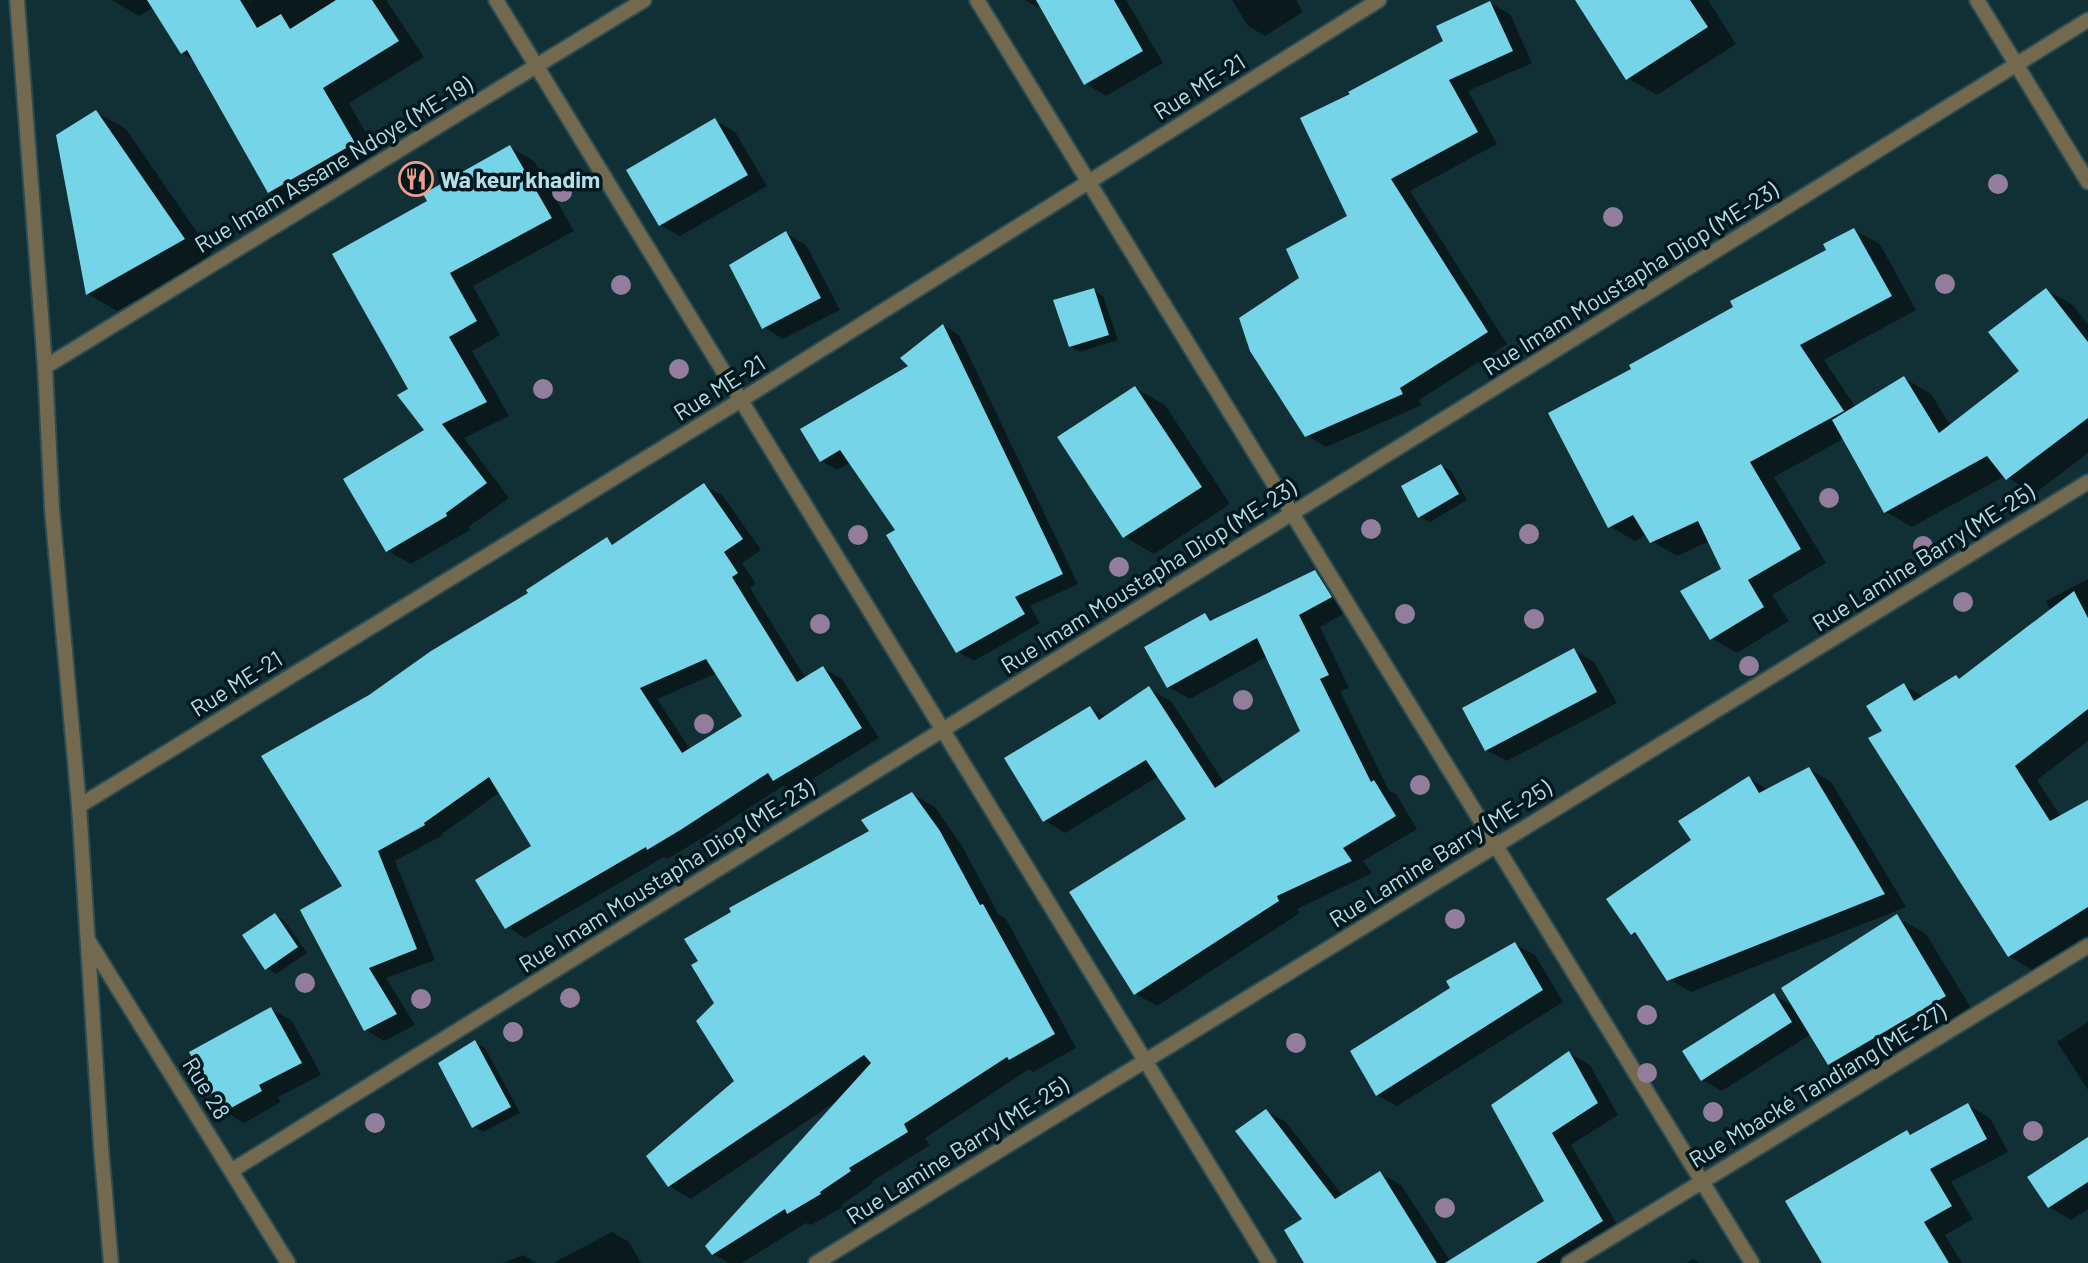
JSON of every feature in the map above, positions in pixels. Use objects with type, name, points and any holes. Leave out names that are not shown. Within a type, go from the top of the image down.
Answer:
[{"type":"street","points":[[17,0],[45,367],[52,509],[79,806],[111,1263]]},
{"type":"street","points":[[496,0],[1269,1263]]},
{"type":"street","name":"Rue Imam Assane Ndoye (ME-19)","points":[[45,367],[644,0]]},
{"type":"street","points":[[976,0],[1752,1263]]},
{"type":"street","name":"Rue ME-21","points":[[79,806],[741,400],[1379,0]]},
{"type":"street","points":[[1977,0],[2088,182]]},
{"type":"street","name":"Rue Imam Moustapha Diop (ME-23)","points":[[231,1171],[2088,20]]},
{"type":"street","name":"Rue Lamine Barry (ME-25)","points":[[816,1263],[2088,482]]},
{"type":"street","name":"Rue 28","points":[[87,937],[288,1263]]},
{"type":"street","name":"Rue Mbacké Tandiang (ME-27)","points":[[1569,1263],[2088,946]]},
{"type":"building","points":[[147,0],[240,0],[257,28],[281,14],[290,29],[336,0],[372,0],[399,41],[323,88],[355,143],[268,193],[187,50],[181,54]]},
{"type":"building","points":[[1036,0],[1114,0],[1143,51],[1084,85]]},
{"type":"building","points":[[1575,0],[1690,0],[1708,27],[1626,80]]},
{"type":"building","points":[[1490,1],[1513,51],[1449,80],[1478,132],[1391,179],[1488,332],[1400,388],[1403,394],[1305,437],[1250,351],[1239,318],[1299,278],[1286,249],[1347,216],[1300,118],[1350,94],[1348,92],[1443,41],[1436,26]]},
{"type":"building","points":[[96,110],[185,239],[86,295],[56,135]]},
{"type":"building","points":[[715,118],[748,175],[659,226],[626,170]]},
{"type":"building","points":[[510,145],[552,218],[450,273],[477,321],[449,337],[487,402],[442,424],[487,483],[446,513],[447,516],[386,552],[343,479],[424,430],[397,395],[408,389],[332,254],[427,201],[423,194]]},
{"type":"building","points":[[1854,228],[1892,296],[1800,345],[1844,411],[1750,462],[1801,549],[1748,580],[1764,607],[1710,640],[1680,591],[1721,569],[1698,521],[1650,543],[1633,515],[1608,528],[1548,413],[1631,369],[1629,365],[1733,307],[1730,301],[1826,250],[1823,244]]},
{"type":"building","points":[[786,231],[821,298],[762,329],[729,265]]},
{"type":"building","points":[[1094,288],[1109,335],[1069,347],[1053,300]]},
{"type":"building","points":[[2046,288],[2088,342],[2088,418],[2006,480],[1987,456],[1884,513],[1832,420],[1904,376],[1939,433],[2019,371],[1988,332]]},
{"type":"building","points":[[943,324],[1063,574],[1015,597],[1025,614],[956,653],[886,535],[895,530],[840,450],[820,462],[800,429],[908,366],[900,358]]},
{"type":"building","points":[[1135,386],[1202,487],[1123,538],[1057,437]]},
{"type":"building","points":[[1441,464],[1459,494],[1418,518],[1401,486]]},
{"type":"building","points":[[704,483],[743,539],[724,552],[738,573],[732,577],[797,682],[823,666],[862,728],[773,781],[768,773],[647,850],[646,847],[505,929],[475,880],[531,846],[489,777],[424,823],[425,825],[378,851],[417,949],[369,968],[397,1014],[364,1031],[300,910],[342,886],[261,756],[369,695],[431,651],[528,593],[526,590],[607,537],[612,545]],"holes":[[[706,659],[742,716],[682,753],[640,688]]]},
{"type":"building","points":[[1315,570],[1332,597],[1299,615],[1329,675],[1320,679],[1371,782],[1374,780],[1396,816],[1343,848],[1352,861],[1277,896],[1279,901],[1134,995],[1069,892],[1186,819],[1146,760],[1043,822],[1004,758],[1090,706],[1099,720],[1149,686],[1215,788],[1300,731],[1257,638],[1167,688],[1144,647],[1205,613],[1210,621]]},
{"type":"building","points":[[2074,591],[2088,618],[2088,709],[2015,766],[2050,821],[2088,800],[2088,907],[2008,957],[1868,738],[1882,731],[1866,706],[1904,683],[1914,701],[1956,675],[1959,679]]},
{"type":"building","points":[[1574,648],[1597,692],[1485,751],[1462,708]]},
{"type":"building","points":[[1809,767],[1885,894],[1667,981],[1635,932],[1631,935],[1606,899],[1691,840],[1678,821],[1749,776],[1759,793]]},
{"type":"building","points":[[912,792],[940,831],[1055,1034],[1009,1060],[1007,1057],[904,1124],[908,1132],[849,1168],[851,1171],[820,1192],[821,1194],[787,1214],[785,1209],[712,1255],[705,1246],[871,1063],[864,1055],[668,1187],[646,1156],[734,1081],[696,1021],[714,1003],[691,965],[698,961],[684,939],[731,912],[729,908],[869,831],[861,820]]},
{"type":"building","points":[[275,913],[298,947],[265,970],[242,935]]},
{"type":"building","points":[[1897,914],[1946,996],[1828,1065],[1781,988]]},
{"type":"building","points":[[1515,942],[1543,990],[1376,1096],[1350,1051],[1450,988],[1446,981]]},
{"type":"building","points":[[1774,993],[1792,1022],[1701,1081],[1682,1051]]},
{"type":"building","points":[[271,1007],[302,1063],[259,1085],[262,1091],[222,1113],[189,1052]]},
{"type":"building","points":[[475,1040],[511,1107],[472,1128],[438,1063]]},
{"type":"building","points":[[1569,1051],[1598,1103],[1552,1133],[1603,1221],[1536,1263],[1445,1263],[1544,1201],[1491,1105]]},
{"type":"building","points":[[1968,1103],[1987,1139],[1930,1169],[1952,1206],[1924,1222],[1949,1263],[1822,1263],[1785,1201],[1907,1130],[1910,1135]]},
{"type":"building","points":[[1266,1109],[1335,1199],[1380,1171],[1437,1263],[1304,1263],[1284,1230],[1302,1219],[1235,1131]]},
{"type":"building","points":[[2088,1137],[2088,1182],[2048,1208],[2027,1177]]},
{"type":"place","name":"Wa keur khadim","points":[[416,179]]}]
